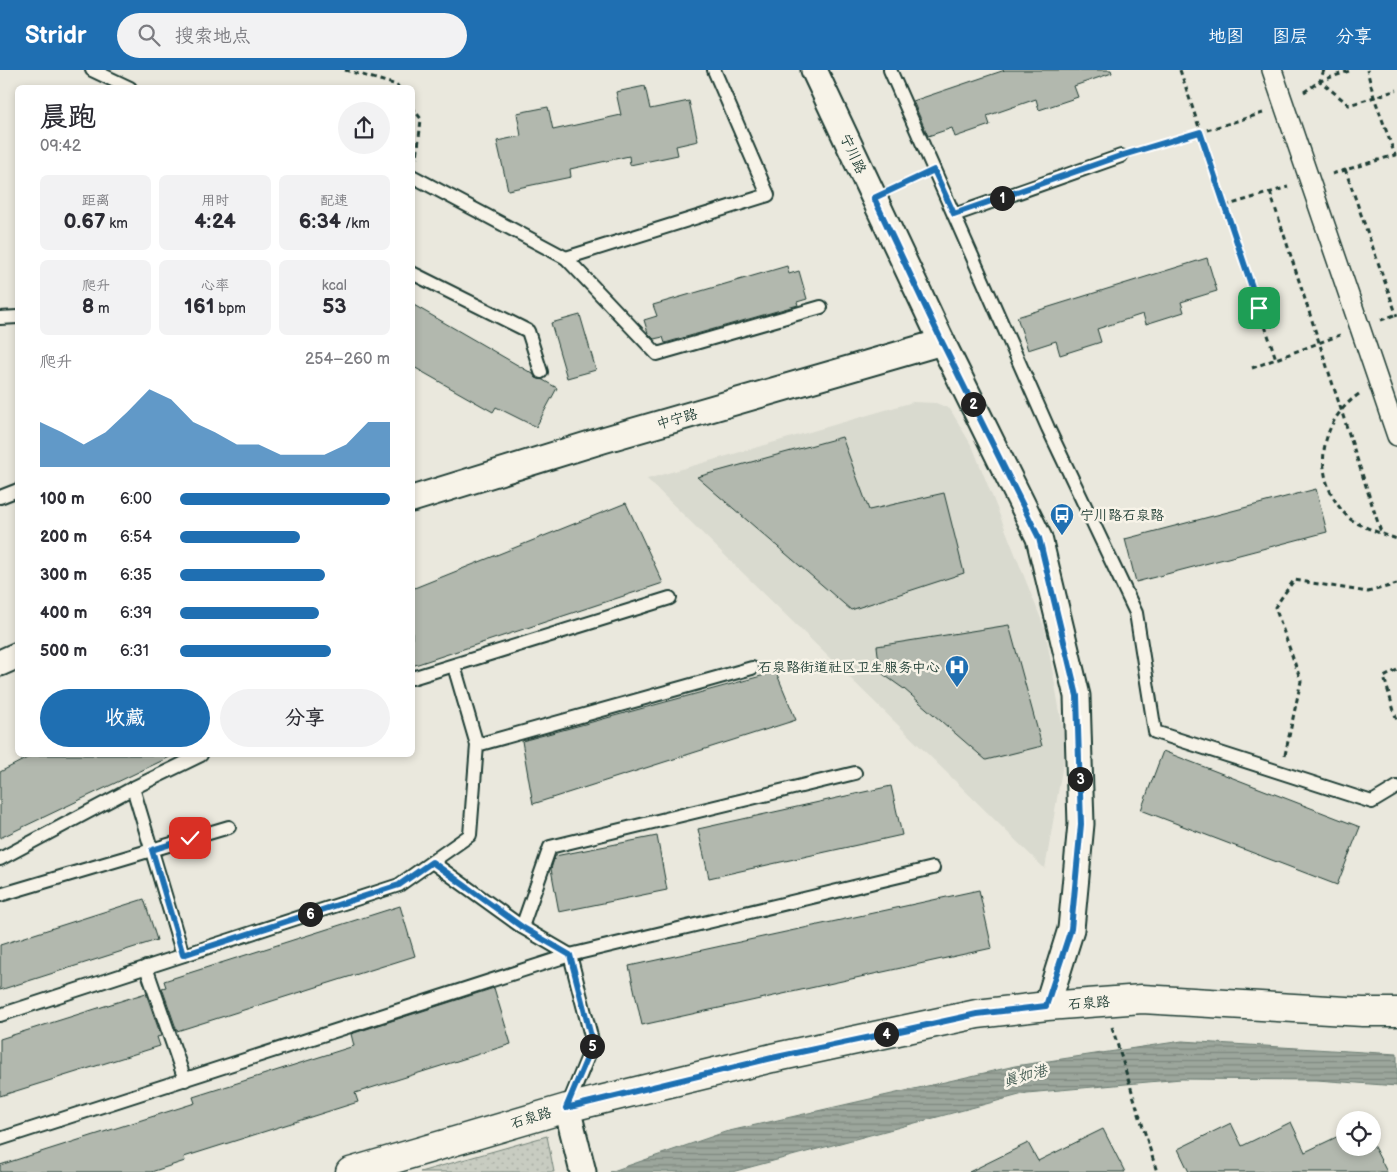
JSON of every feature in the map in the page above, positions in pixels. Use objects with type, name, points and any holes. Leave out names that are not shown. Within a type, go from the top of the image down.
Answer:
[{"type":"street","name":"宁川路","points":[[814,70],[942,342],[1039,538],[1077,696],[1081,824],[1071,929],[1046,1006]]},
{"type":"street","points":[[1272,70],[1397,436]]},
{"type":"street","name":"中宁路","points":[[415,498],[603,440],[942,342]]},
{"type":"street","points":[[0,663],[15,656]]},
{"type":"street","name":"石泉路","points":[[350,1172],[566,1108],[772,1058],[977,1014],[1046,1006],[1142,999],[1363,1012],[1397,1012]]},
{"type":"street","points":[[566,1108],[581,1164]]},
{"type":"lane","points":[[92,70],[124,85]]},
{"type":"lane","points":[[566,258],[768,195],[714,70]]},
{"type":"lane","points":[[890,70],[1048,428],[1136,613],[1155,732],[1372,802],[1397,787]]},
{"type":"lane","points":[[954,214],[1120,156]]},
{"type":"lane","points":[[415,177],[566,258],[657,354],[821,307]]},
{"type":"lane","points":[[415,274],[528,331],[541,372]]},
{"type":"lane","points":[[0,318],[15,317]]},
{"type":"lane","points":[[0,496],[15,491]]},
{"type":"lane","points":[[415,677],[670,598]]},
{"type":"lane","points":[[0,1015],[399,885],[470,835],[477,745],[454,666]]},
{"type":"lane","points":[[477,745],[752,668]]},
{"type":"lane","points":[[0,860],[133,788],[197,757]]},
{"type":"lane","points":[[522,927],[550,847],[855,773]]},
{"type":"lane","points":[[133,788],[183,955]]},
{"type":"lane","points":[[0,895],[229,827]]},
{"type":"lane","points":[[432,862],[522,927],[570,955],[593,1044],[566,1108]]},
{"type":"lane","points":[[0,1140],[570,955],[933,868]]},
{"type":"lane","points":[[146,967],[185,1080]]},
{"type":"path","points":[[345,70],[397,85]]},
{"type":"path","points":[[1180,70],[1276,359]]},
{"type":"path","points":[[1320,81],[1324,70]]},
{"type":"path","points":[[1120,156],[1284,106],[1320,81],[1352,70]]},
{"type":"path","points":[[1368,70],[1374,97],[1395,155]]},
{"type":"path","points":[[1320,81],[1349,105],[1397,90]]},
{"type":"path","points":[[415,111],[421,119],[415,168]]},
{"type":"path","points":[[874,198],[934,170]]},
{"type":"path","points":[[1252,368],[1397,315],[1345,170]]},
{"type":"path","points":[[1270,192],[1381,532]]},
{"type":"path","points":[[1380,384],[1369,387],[1347,402],[1331,423],[1324,448],[1324,474],[1333,498],[1349,519],[1397,539]]},
{"type":"path","points":[[1281,772],[1301,681],[1275,607],[1294,580],[1368,592],[1397,584]]},
{"type":"path","points":[[1397,670],[1384,677],[1397,721]]},
{"type":"path","points":[[1110,1022],[1157,1172]]},
{"type":"shaded area","name":"石泉路街道社区卫生服务中心","points":[[913,402],[936,403],[950,409],[973,448],[1045,629],[1066,746],[1045,869],[647,479]]},
{"type":"shaded area","points":[[547,1136],[554,1172],[420,1172]]},
{"type":"water","name":"真如港","points":[[1182,1041],[1397,1054],[1397,1086],[1317,1080],[1181,1079],[1027,1093],[732,1172],[610,1172],[725,1132],[1015,1066]]},
{"type":"building","points":[[1005,70],[1111,70],[1112,73],[1074,86],[1078,97],[1039,110],[1036,99],[987,116],[990,125],[955,137],[952,128],[928,136],[913,101]]},
{"type":"building","points":[[645,86],[650,109],[689,101],[698,141],[676,146],[678,155],[630,165],[629,156],[570,169],[571,177],[508,190],[497,141],[521,136],[517,113],[548,107],[553,130],[621,115],[616,92]]},
{"type":"building","points":[[1207,258],[1217,291],[1181,302],[1184,312],[1146,324],[1143,314],[1097,329],[1101,342],[1060,355],[1056,341],[1028,350],[1017,317]]},
{"type":"building","points":[[787,266],[789,274],[799,271],[807,299],[797,302],[798,305],[665,343],[663,337],[654,339],[648,333],[644,320],[657,316],[653,305]]},
{"type":"building","points":[[415,306],[533,374],[536,378],[557,388],[536,427],[496,407],[493,412],[415,368]]},
{"type":"building","points":[[580,315],[596,370],[567,378],[551,323]]},
{"type":"building","points":[[842,437],[869,510],[944,493],[964,573],[851,610],[697,477]]},
{"type":"building","points":[[1316,489],[1327,532],[1136,582],[1125,539]]},
{"type":"building","points":[[626,503],[663,583],[415,665],[415,588]]},
{"type":"building","points":[[1009,625],[1042,746],[986,760],[904,689],[880,672],[877,646]]},
{"type":"building","points":[[776,672],[796,720],[533,804],[522,741]]},
{"type":"building","points":[[1163,751],[1360,827],[1337,885],[1141,810]]},
{"type":"building","points":[[29,757],[170,757],[0,838],[0,772]]},
{"type":"building","points":[[891,786],[902,835],[709,878],[698,829]]},
{"type":"building","points":[[657,836],[667,890],[559,912],[551,869],[555,856]]},
{"type":"building","points":[[979,890],[992,948],[642,1025],[629,966]]},
{"type":"building","points":[[144,899],[157,940],[0,990],[0,945]]},
{"type":"building","points":[[400,906],[415,956],[177,1031],[162,988],[166,987],[164,981]]},
{"type":"building","points":[[494,988],[511,1044],[355,1093],[358,1102],[184,1157],[185,1161],[151,1172],[0,1172],[0,1165],[195,1103],[193,1097],[354,1046],[351,1034]]},
{"type":"building","points":[[146,993],[161,1036],[157,1037],[160,1046],[0,1096],[0,1039]]},
{"type":"building","points":[[1291,1122],[1305,1152],[1336,1137],[1336,1156],[1379,1156],[1387,1172],[1189,1172],[1178,1149],[1231,1123],[1242,1146]]},
{"type":"building","points":[[1103,1129],[1125,1172],[969,1172],[1028,1143],[1038,1161]]},
{"type":"place","name":"宁川路石泉路","points":[[1062,536]]},
{"type":"place","name":"石泉路街道社区卫生服务中心","points":[[957,688]]},
{"type":"route","points":[[190,838],[152,850],[183,955],[399,885],[432,862],[522,927],[570,955],[593,1044],[566,1108],[772,1058],[977,1014],[1046,1006],[1071,929],[1081,824],[1077,696],[1039,538],[942,342],[874,198],[934,170],[954,214],[1120,156],[1200,132],[1259,308]]}]
